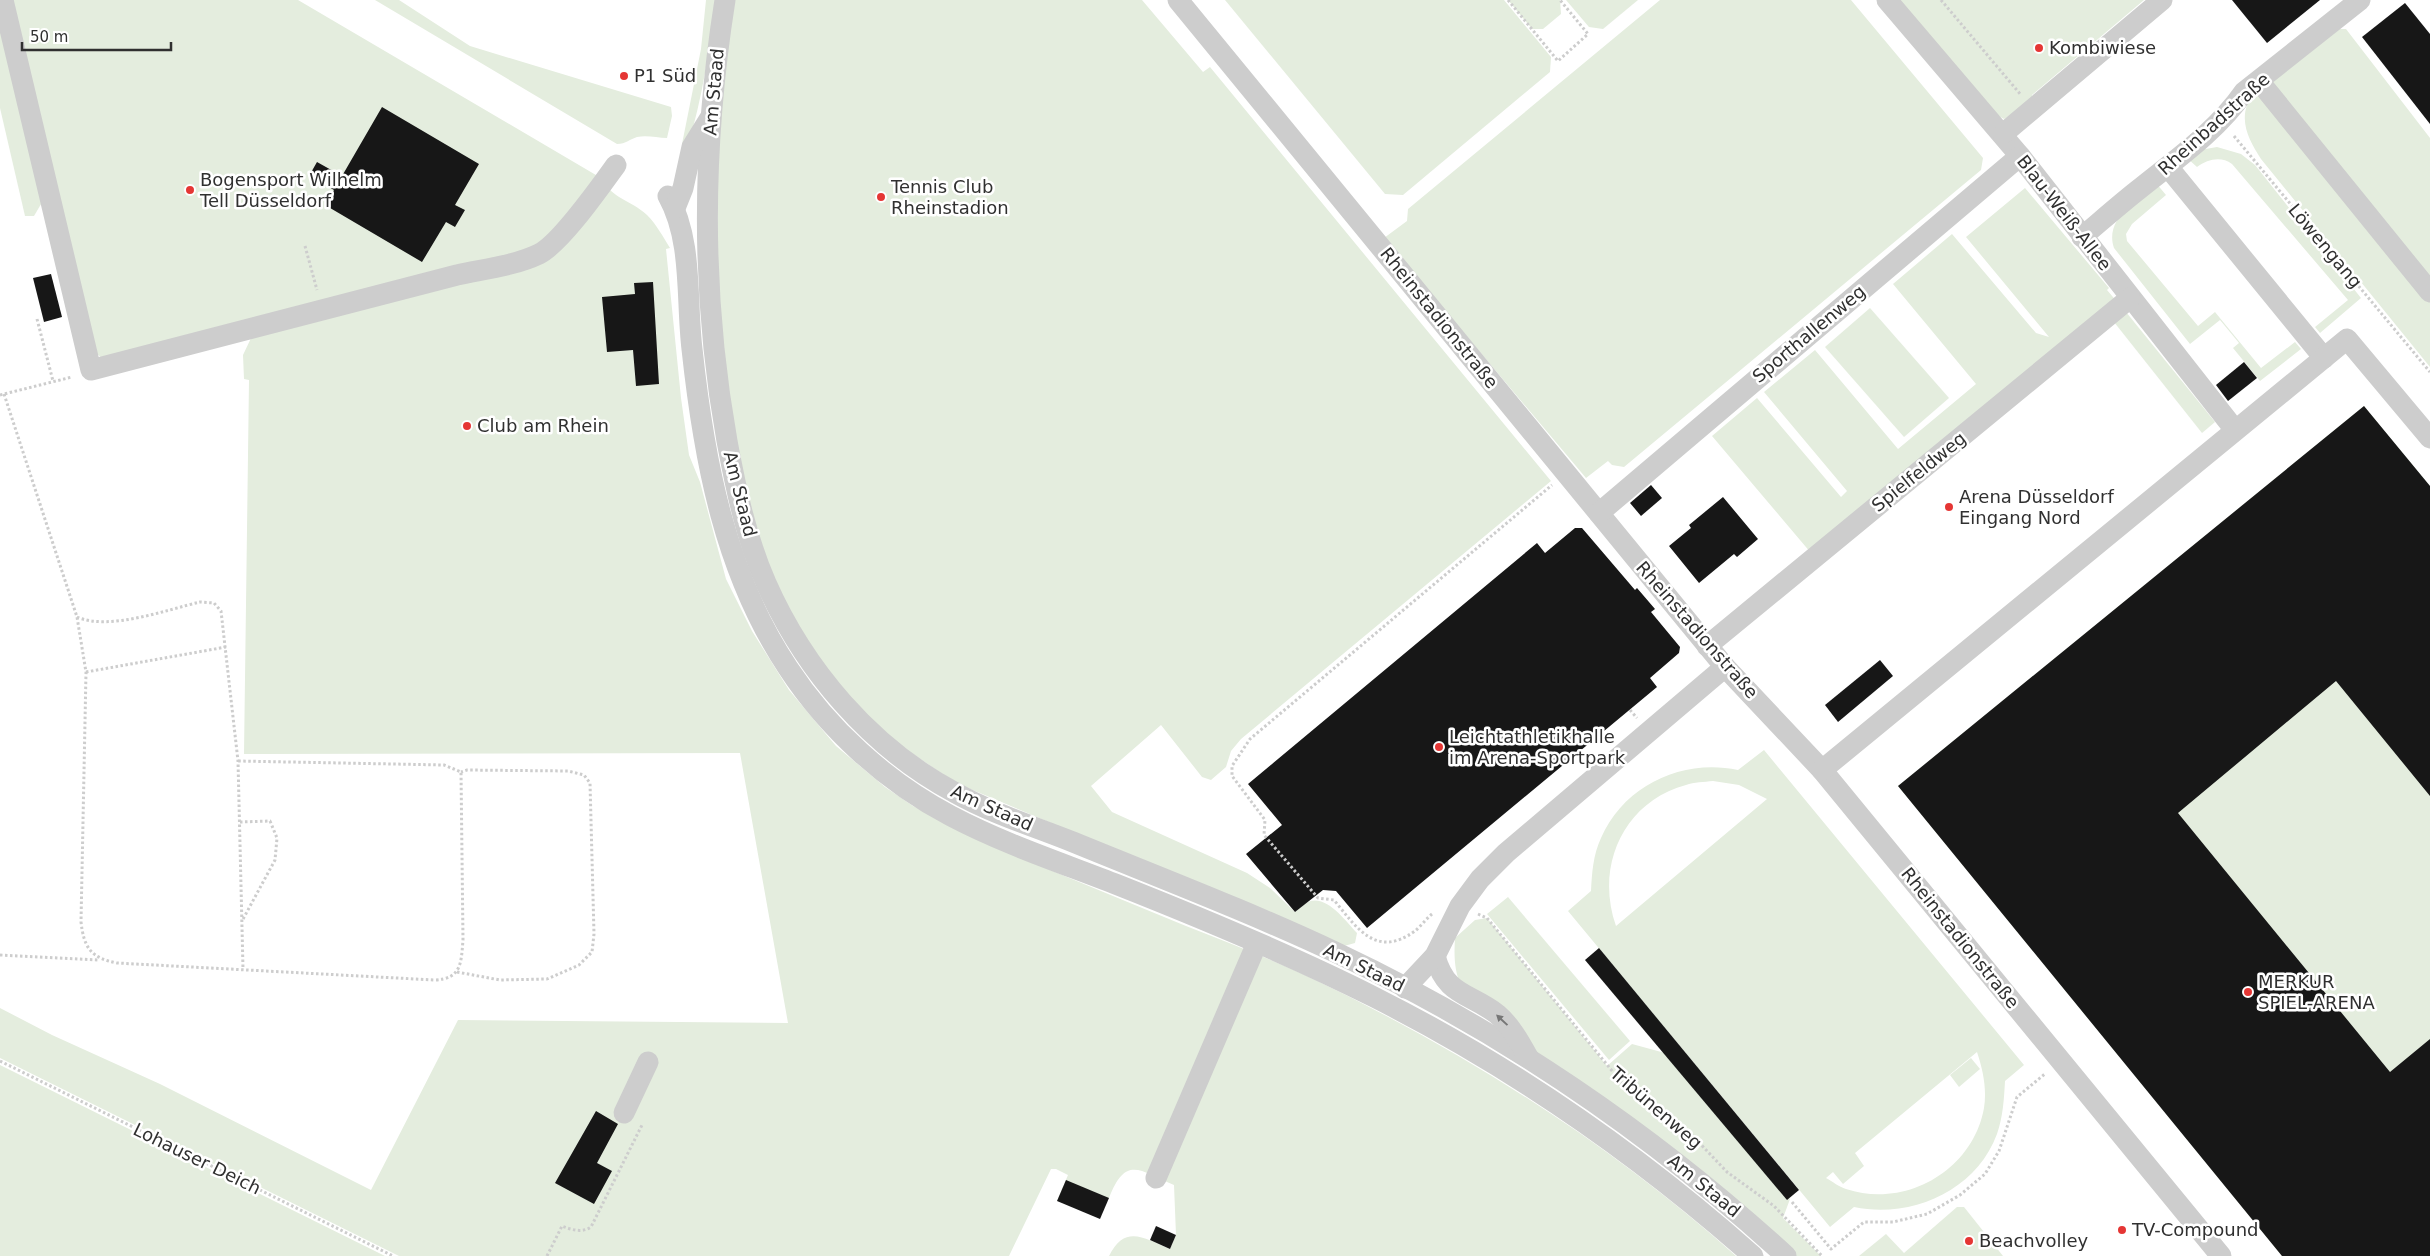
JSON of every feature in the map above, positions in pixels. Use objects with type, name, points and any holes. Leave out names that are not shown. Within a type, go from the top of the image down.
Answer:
[{"type":"street","points":[[3,0],[91,370],[458,275],[517,262],[540,254],[554,244],[616,165]]},
{"type":"street","name":"Am Staad","points":[[725,0],[714,68],[710,118],[708,236],[715,367],[735,483],[745,524],[764,579],[785,620],[809,660],[855,716],[914,767],[954,793],[1215,900],[1338,954],[1405,988],[1530,1060],[1576,1089],[1638,1134],[1750,1222],[1786,1256]]},
{"type":"street","name":"Rheinstadionstraße","points":[[1178,0],[1707,646],[1822,770],[2221,1256]]},
{"type":"street","name":"Blau-Weiß-Allee","points":[[1887,0],[2003,134],[2235,430]]},
{"type":"street","points":[[2003,134],[2162,0]]},
{"type":"street","name":"Rheinbadstraße","points":[[2082,237],[2137,190],[2168,167],[2221,120],[2233,109],[2244,92],[2360,0]]},
{"type":"street","points":[[2259,81],[2430,292]]},
{"type":"street","name":"Am Staad","points":[[710,118],[692,147],[683,188],[671,202],[683,238],[688,314],[705,445],[723,527],[753,609],[789,670],[812,702],[859,751],[885,774],[922,799],[952,816],[995,836],[1256,943],[1374,997],[1510,1073],[1632,1157],[1713,1220],[1752,1256]]},
{"type":"street","name":"Sporthallenweg","points":[[1599,513],[2020,156]]},
{"type":"street","points":[[2168,167],[2324,358]]},
{"type":"street","points":[[683,238],[708,236]]},
{"type":"street","name":"Spielfeldweg","points":[[1707,646],[2130,298]]},
{"type":"street","points":[[1822,770],[2347,339],[2430,438]]},
{"type":"street","points":[[1405,988],[1436,956],[1460,906],[1480,879],[1506,854],[1725,667]]},
{"type":"street","points":[[1156,1178],[1256,943]]},
{"type":"street","points":[[1436,956],[1440,973],[1449,985],[1495,1013],[1508,1024],[1530,1060]]},
{"type":"street","points":[[624,1113],[648,1062]]},
{"type":"path","points":[[1508,0],[1558,61],[1588,34],[1560,0]]},
{"type":"path","points":[[1941,0],[2033,109]]},
{"type":"path","name":"Löwengang","points":[[2221,120],[2430,372]]},
{"type":"path","points":[[305,246],[323,310]]},
{"type":"path","points":[[37,319],[53,382]]},
{"type":"path","points":[[91,370],[78,376],[1,393],[77,617],[86,672],[81,922],[88,948],[100,960]]},
{"type":"path","points":[[1460,906],[1443,905],[1417,929],[1403,938],[1390,943],[1369,938],[1360,931],[1334,900],[1318,898],[1264,835],[1265,820],[1232,776],[1232,766],[1250,739],[1566,474]]},
{"type":"path","points":[[77,617],[86,621],[114,622],[200,602],[214,603],[221,611],[238,761],[243,969]]},
{"type":"path","points":[[86,672],[226,646]]},
{"type":"path","points":[[238,761],[444,765],[461,772],[467,770],[568,771],[584,775],[590,784],[594,934],[592,952],[579,965],[547,980],[500,980],[457,972]]},
{"type":"path","points":[[0,955],[448,980],[457,972],[461,961],[463,940],[461,772]]},
{"type":"path","points":[[240,822],[270,821],[277,838],[275,860],[242,921]]},
{"type":"path","name":"Tribünenweg","points":[[1460,906],[1487,918],[1622,1083],[1666,1118],[1689,1132],[1726,1172],[1774,1206],[1822,1256]]},
{"type":"path","name":"Lohauser Deich","points":[[0,1061],[393,1256]]},
{"type":"path","points":[[1792,1202],[1830,1249],[1864,1222],[1893,1222],[1927,1214],[1960,1195],[1985,1174],[1999,1151],[2017,1097],[2060,1061]]},
{"type":"path","points":[[547,1256],[562,1226],[572,1230],[586,1230],[591,1227],[644,1122]]},
{"type":"green space","points":[[6,0],[298,0],[601,178],[611,191],[647,215],[670,248],[666,249],[681,398],[689,455],[700,482],[726,579],[752,631],[789,690],[836,746],[885,787],[913,806],[1001,850],[1292,969],[1421,1035],[1532,1101],[1585,1137],[1687,1214],[1736,1256],[1109,1256],[1115,1246],[1122,1240],[1136,1236],[1170,1249],[1176,1235],[1174,1185],[1143,1171],[1135,1170],[1128,1171],[1122,1175],[1115,1184],[1109,1198],[1057,1201],[1068,1175],[1056,1169],[1051,1169],[1009,1256],[399,1256],[0,1058],[0,1008],[52,1035],[160,1084],[371,1190],[458,1020],[788,1023],[740,753],[244,754],[249,380],[244,379],[243,355],[252,336],[106,362],[95,352]]},
{"type":"green space","points":[[375,0],[399,0],[470,46],[671,107],[672,116],[667,138],[641,136],[617,144]]},
{"type":"green space","points":[[706,0],[715,0],[713,19],[701,92],[688,146],[682,144],[701,49]]},
{"type":"green space","points":[[735,0],[1142,0],[1203,72],[1210,67],[1551,481],[1241,739],[1231,751],[1226,767],[1211,780],[1202,777],[1161,725],[1091,786],[1112,812],[1247,873],[1270,888],[1295,912],[1308,902],[1322,902],[1329,905],[1357,933],[1355,943],[1344,946],[956,783],[876,729],[808,647],[766,563],[740,477],[718,311],[717,117]]},
{"type":"green space","points":[[1225,0],[1504,0],[1551,57],[1550,72],[1403,195],[1385,194]]},
{"type":"green space","points":[[1508,0],[1560,0],[1561,14],[1543,29],[1532,29]]},
{"type":"green space","points":[[1566,0],[1638,0],[1603,29],[1589,27]]},
{"type":"green space","points":[[1660,0],[1851,0],[1983,158],[1981,170],[1624,467],[1612,465],[1608,461],[1586,478],[1384,238],[1407,221],[1408,209]]},
{"type":"green space","name":"Kombiwiese","points":[[1899,0],[2144,0],[2032,95],[2035,100],[2004,119],[1997,115]]},
{"type":"green space","points":[[0,4],[44,199],[34,216],[25,216],[0,108]]},
{"type":"green space","points":[[2339,29],[2346,29],[2430,138],[2430,367],[2261,159],[2250,140],[2246,127],[2245,112],[2252,97],[2274,77]]},
{"type":"green space","points":[[2217,147],[2241,154],[2255,165],[2361,298],[2320,333],[2315,327],[2348,300],[2232,164],[2219,159],[2206,162],[2197,167],[2187,158],[2200,150]]},
{"type":"green space","points":[[2156,183],[2166,195],[2132,224],[2126,234],[2127,241],[2198,326],[2215,312],[2261,368],[2295,342],[2301,349],[2260,381],[2233,348],[2239,343],[2220,320],[2190,344],[2114,248],[2112,238],[2118,219],[2132,203]]},
{"type":"green space","points":[[2025,188],[2109,288],[2107,290],[2118,303],[1811,553],[1712,436],[1757,398],[1841,497],[1847,491],[1764,392],[1815,350],[1898,449],[1976,384],[1893,284],[1952,234],[2036,333],[2049,337],[1966,237]]},
{"type":"green space","points":[[1870,308],[1949,398],[1904,437],[1825,347]]},
{"type":"green space","points":[[2126,312],[2215,422],[2202,433],[2114,322]]},
{"type":"green space","name":"MERKUR SPIEL-ARENA","points":[[2364,406],[2430,486],[2430,1256],[2282,1256],[1898,786]]},
{"type":"green space","points":[[1764,750],[2024,1065],[2005,1081],[2001,1121],[1987,1154],[1974,1171],[1958,1185],[1939,1196],[1919,1204],[1897,1209],[1876,1210],[1854,1207],[1830,1227],[1568,911],[1591,891],[1596,851],[1611,819],[1624,803],[1640,790],[1677,772],[1717,767],[1738,770]],"holes":[[[1713,781],[1739,785],[1767,799],[1616,926],[1610,904],[1609,881],[1612,860],[1620,840],[1631,822],[1646,806],[1664,794],[1689,784]],[[1977,1052],[1984,1080],[1984,1108],[1977,1130],[1966,1150],[1951,1166],[1933,1179],[1913,1189],[1891,1194],[1869,1194],[1846,1189],[1826,1178],[1833,1172],[1843,1184],[1864,1166],[1855,1153]]]},
{"type":"green space","points":[[1508,897],[1630,1041],[1609,1060],[1487,914]]},
{"type":"green space","points":[[1487,918],[1607,1066],[1632,1044],[1665,1053],[1790,1199],[1783,1218],[1821,1256],[1795,1256],[1552,1068],[1461,986],[1455,962],[1455,938],[1475,920]]},
{"type":"green space","points":[[1971,1058],[1980,1069],[1959,1087],[1950,1075]]},
{"type":"green space","points":[[0,1065],[385,1256],[0,1256]]},
{"type":"green space","points":[[1957,1207],[1964,1207],[2003,1256],[1859,1256],[1886,1234],[1904,1253]]},
{"type":"building","points":[[2232,0],[2320,0],[2267,43]]},
{"type":"building","points":[[2405,3],[2430,34],[2430,124],[2362,37]]},
{"type":"building","points":[[382,107],[479,164],[455,205],[465,210],[455,227],[446,222],[422,262],[325,205],[334,190],[309,176],[317,162],[342,176]]},
{"type":"building","points":[[51,274],[62,317],[44,322],[33,278]]},
{"type":"building","points":[[653,282],[659,384],[636,386],[633,350],[607,352],[602,297],[635,294],[634,283]]},
{"type":"building","points":[[2244,362],[2257,378],[2228,401],[2216,385]]},
{"type":"building","name":"MERKUR SPIEL-ARENA","points":[[2364,406],[2430,486],[2430,796],[2336,681],[2178,813],[2390,1072],[2430,1039],[2430,1256],[2282,1256],[1898,786]]},
{"type":"building","points":[[1651,485],[1662,498],[1641,516],[1630,503]]},
{"type":"building","points":[[1723,497],[1758,539],[1737,557],[1734,554],[1699,583],[1669,546],[1691,528],[1689,525]]},
{"type":"building","name":"Leichtathletikhalle im Arena-Sportpark","points":[[1575,528],[1582,528],[1635,590],[1637,588],[1655,609],[1651,612],[1680,647],[1679,653],[1650,678],[1657,687],[1367,928],[1336,891],[1323,890],[1295,912],[1246,854],[1282,825],[1248,784],[1537,543],[1545,553]]},
{"type":"building","points":[[1880,660],[1893,676],[1838,722],[1825,705]]},
{"type":"building","points":[[1599,948],[1799,1190],[1787,1200],[1585,960]]},
{"type":"building","points":[[596,1111],[618,1124],[597,1163],[612,1171],[594,1204],[555,1183]]},
{"type":"building","points":[[1066,1180],[1109,1198],[1100,1219],[1057,1201]]},
{"type":"building","points":[[1156,1226],[1176,1235],[1170,1249],[1150,1240]]},
{"type":"place","name":"Kombiwiese","points":[[2039,48]]},
{"type":"place","name":"P1 Süd","points":[[624,76]]},
{"type":"place","name":"Bogensport Wilhelm Tell Düsseldorf","points":[[190,190]]},
{"type":"place","name":"Tennis Club Rheinstadion","points":[[881,197]]},
{"type":"place","name":"Club am Rhein","points":[[467,426]]},
{"type":"place","name":"Arena Düsseldorf Eingang Nord","points":[[1949,507]]},
{"type":"place","name":"Leichtathletikhalle im Arena-Sportpark","points":[[1439,747]]},
{"type":"place","name":"MERKUR SPIEL-ARENA","points":[[2248,992]]},
{"type":"place","name":"TV-Compound","points":[[2122,1230]]},
{"type":"place","name":"Beachvolley","points":[[1969,1241]]}]
